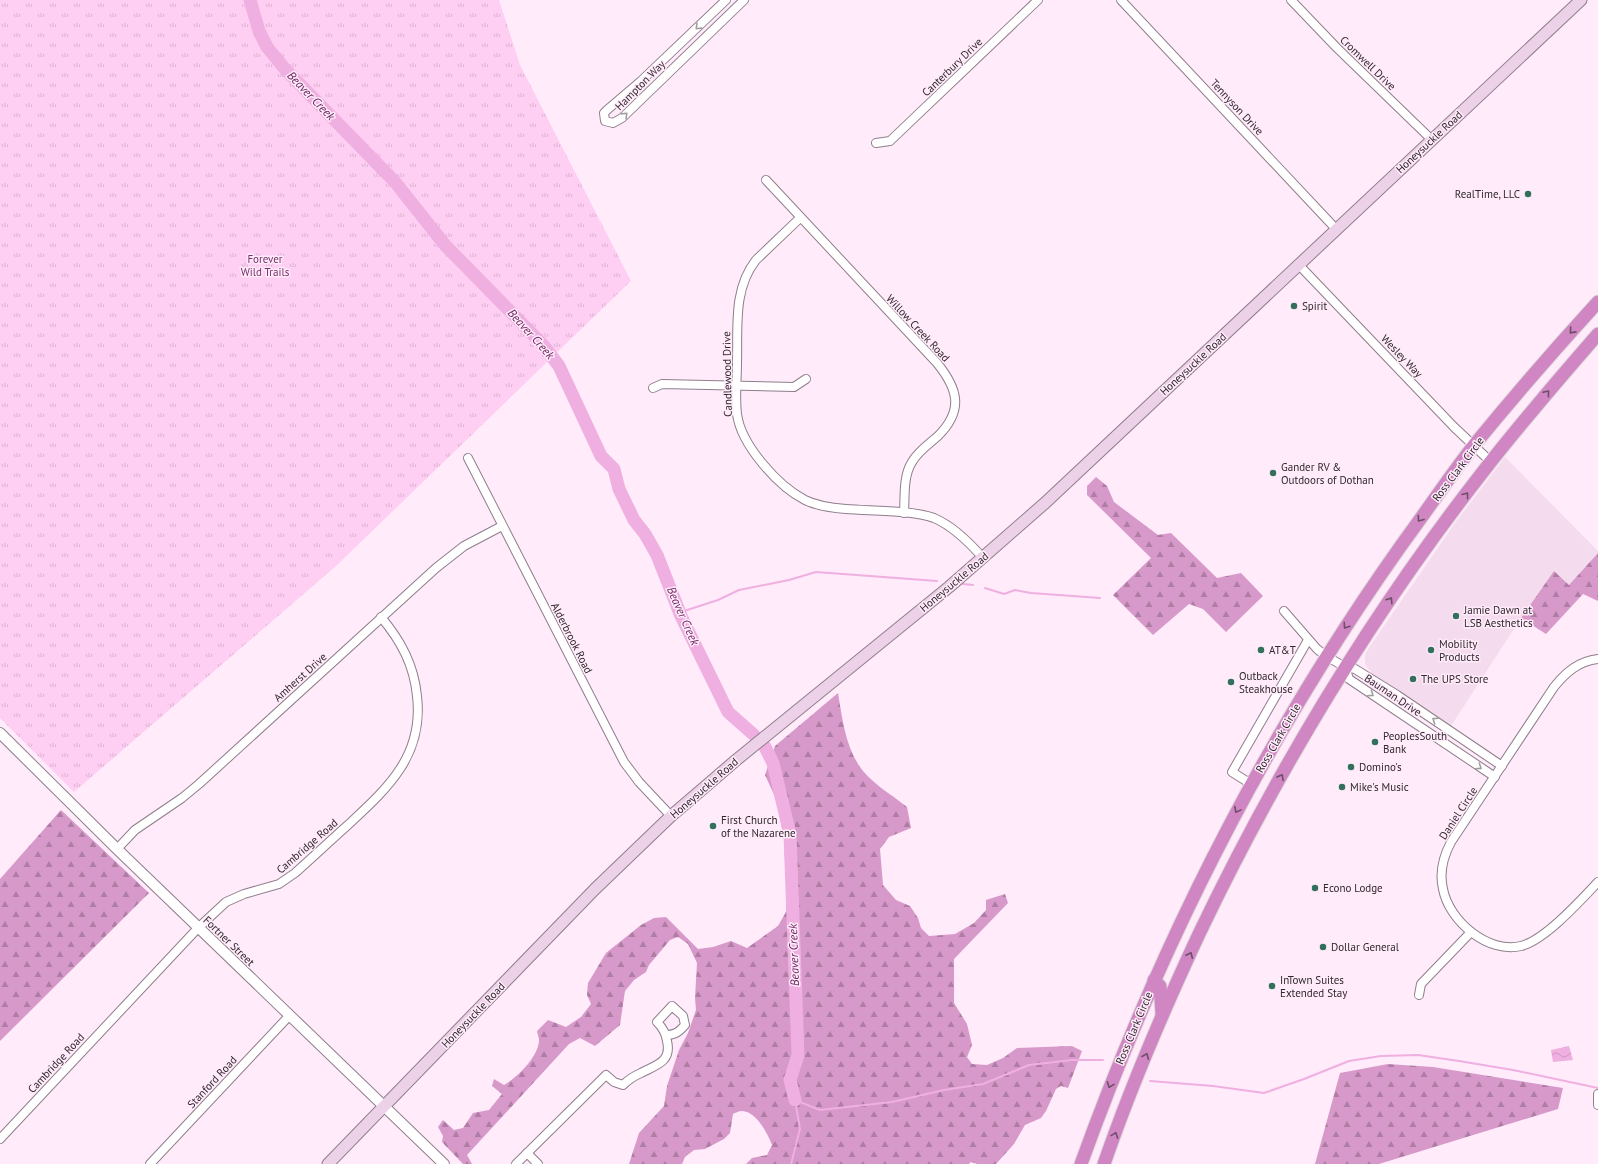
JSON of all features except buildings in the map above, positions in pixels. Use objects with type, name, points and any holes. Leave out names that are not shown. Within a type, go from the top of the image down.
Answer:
[{"type":"highway","name":"Ross Clark Circle","points":[[1081,1164],[1109,1087],[1169,946],[1212,857],[1250,784],[1326,656],[1392,557],[1474,446],[1556,348],[1598,302]]},
{"type":"highway","name":"Ross Clark Circle","points":[[1104,1164],[1162,1016],[1216,900],[1257,820],[1299,744],[1344,668],[1432,540],[1491,462],[1546,394],[1598,334]]},
{"type":"highway","points":[[1169,946],[1170,967],[1172,971],[1180,976]]},
{"type":"highway","points":[[1154,980],[1160,986],[1162,1016]]},
{"type":"main road","name":"Honeysuckle Road","points":[[328,1164],[595,889],[671,816],[735,761],[869,653],[983,558],[1113,440],[1577,1]]},
{"type":"street","name":"Hampton Way","points":[[726,0],[641,81],[607,110],[604,113],[605,121],[613,124],[622,118],[744,0]]},
{"type":"street","name":"Canterbury Drive","points":[[876,143],[890,141],[1038,0]]},
{"type":"street","name":"Tennyson Drive","points":[[1121,0],[1336,229]]},
{"type":"street","name":"Cromwell Drive","points":[[1292,0],[1337,48],[1431,139]]},
{"type":"street","name":"Willow Creek Road","points":[[766,180],[937,363],[952,384],[956,404],[954,414],[945,428],[917,454],[910,464],[906,475],[904,513]]},
{"type":"street","name":"Candlewood Drive","points":[[800,218],[756,260],[745,277],[739,296],[736,386],[737,414],[740,427],[761,461],[783,486],[807,501],[824,506],[845,509],[922,515],[941,521],[967,540],[983,558]]},
{"type":"street","name":"Wesley Way","points":[[1298,264],[1491,462]]},
{"type":"street","points":[[653,388],[662,384],[794,387],[806,379]]},
{"type":"street","name":"Alderbrook Road","points":[[468,458],[624,762],[639,782],[671,816]]},
{"type":"street","name":"Amherst Drive","points":[[117,849],[135,830],[182,798],[199,784],[381,617],[450,557],[478,538],[502,526]]},
{"type":"street","name":"Bauman Drive","points":[[1284,611],[1308,640],[1326,656],[1344,668],[1355,669],[1397,695],[1502,766]]},
{"type":"street","name":"Cambridge Road","points":[[0,1139],[198,928],[217,910],[235,898],[274,886],[295,873],[382,793],[399,772],[412,748],[418,718],[416,682],[407,656],[381,617]]},
{"type":"street","points":[[1250,784],[1232,772],[1308,640]]},
{"type":"street","name":"Daniel Circle","points":[[1598,659],[1580,664],[1560,680],[1452,840],[1444,858],[1442,867],[1445,899],[1454,914],[1471,932],[1483,940],[1498,946],[1514,947],[1528,944],[1546,933],[1598,882]]},
{"type":"street","name":"Bauman Drive","points":[[1344,668],[1349,679],[1495,777]]},
{"type":"street","name":"Fortner Street","points":[[0,733],[198,928],[444,1164]]},
{"type":"street","points":[[1419,995],[1421,984],[1471,932]]},
{"type":"street","name":"Stanford Road","points":[[150,1164],[290,1016]]},
{"type":"street","points":[[516,1164],[606,1075],[614,1082],[623,1085],[631,1078],[663,1061],[669,1049],[666,1034]]},
{"type":"street","points":[[1598,1096],[1598,1105]]},
{"type":"street","points":[[527,1153],[538,1164]]},
{"type":"shaded area","points":[[1505,457],[1598,551],[1598,553],[1569,585],[1554,571],[1521,618],[1451,726],[1372,674],[1365,664],[1366,652],[1455,523]]},
{"type":"green space","name":"Forever Wild Trails","points":[[0,0],[499,0],[520,65],[631,281],[336,566],[74,792],[0,718]]},
{"type":"green space","points":[[1096,477],[1107,486],[1114,502],[1158,535],[1171,533],[1217,578],[1241,573],[1263,596],[1226,632],[1203,609],[1189,604],[1153,635],[1113,595],[1151,558],[1087,495],[1087,486]]},
{"type":"green space","points":[[1598,553],[1598,601],[1583,594],[1546,634],[1521,618],[1554,571],[1569,585]]},
{"type":"green space","points":[[838,693],[847,739],[858,764],[874,782],[907,807],[911,828],[889,837],[880,849],[883,885],[896,900],[910,906],[918,918],[921,928],[929,936],[955,934],[974,923],[986,910],[986,900],[1005,894],[1008,903],[954,959],[954,1003],[967,1024],[972,1045],[967,1057],[972,1064],[987,1065],[1003,1058],[1017,1048],[1072,1046],[1082,1051],[1068,1088],[1061,1086],[1056,1089],[1046,1111],[1041,1118],[1025,1125],[1014,1144],[996,1164],[977,1164],[971,1162],[969,1164],[746,1164],[752,1158],[767,1155],[772,1145],[768,1135],[757,1119],[747,1112],[742,1111],[733,1114],[730,1133],[724,1139],[705,1149],[694,1150],[685,1157],[682,1164],[629,1164],[639,1133],[664,1106],[667,1086],[679,1050],[688,1033],[696,1010],[695,998],[697,963],[688,944],[678,937],[670,940],[649,965],[646,972],[634,980],[625,991],[620,1025],[595,1046],[580,1038],[569,1044],[467,1155],[472,1164],[463,1164],[442,1142],[443,1136],[438,1127],[443,1120],[454,1130],[463,1128],[473,1113],[489,1110],[502,1094],[492,1086],[494,1079],[504,1085],[521,1072],[535,1053],[538,1046],[539,1040],[537,1031],[548,1020],[566,1027],[581,1017],[591,1004],[587,995],[588,983],[606,953],[641,925],[654,918],[666,917],[698,949],[713,947],[731,941],[747,948],[778,926],[786,912],[787,901],[784,840],[777,801],[765,775],[775,746]]},
{"type":"green space","points":[[61,810],[149,893],[0,1041],[0,879]]},
{"type":"green space","points":[[1388,1064],[1433,1067],[1563,1088],[1558,1109],[1379,1164],[1315,1164],[1340,1073]]},
{"type":"water","points":[[1569,1046],[1573,1060],[1553,1062],[1551,1050]]},
{"type":"waterway","name":"Beaver Creek","points":[[250,0],[259,31],[267,47],[285,69],[395,182],[445,245],[544,346],[559,366],[601,456],[614,469],[619,489],[634,520],[645,534],[657,555],[681,616],[728,712],[754,735]]},
{"type":"waterway","points":[[681,612],[718,600],[739,590],[789,580],[816,572],[937,581]]},
{"type":"waterway","points":[[963,584],[973,585]]},
{"type":"waterway","points":[[985,588],[1004,594],[1015,590],[1031,593],[1100,598]]},
{"type":"waterway","name":"Beaver Creek","points":[[765,747],[773,763],[790,834],[798,1055],[790,1080],[795,1100]]},
{"type":"waterway","points":[[1150,1081],[1213,1086],[1264,1093],[1349,1061],[1381,1056],[1418,1055],[1513,1070],[1598,1088]]},
{"type":"waterway","points":[[795,1100],[820,1110],[892,1102],[944,1090],[983,1084],[1029,1065],[1072,1060],[1103,1060]]},
{"type":"waterway","name":"Beaver Creek","points":[[791,1164],[800,1129],[795,1100]]},
{"type":"place","name":"RealTime, LLC","points":[[1528,194]]},
{"type":"place","name":"Spirit","points":[[1294,306]]},
{"type":"place","name":"Gander RV & Outdoors of Dothan","points":[[1273,473]]},
{"type":"place","name":"Jamie Dawn at LSB Aesthetics","points":[[1456,616]]},
{"type":"place","name":"AT&T","points":[[1261,650]]},
{"type":"place","name":"Mobility Products","points":[[1431,650]]},
{"type":"place","name":"The UPS Store","points":[[1413,679]]},
{"type":"place","name":"Outback Steakhouse","points":[[1231,682]]},
{"type":"place","name":"PeoplesSouth Bank","points":[[1375,742]]},
{"type":"place","name":"Domino's","points":[[1351,767]]},
{"type":"place","name":"Mike's Music","points":[[1342,787]]},
{"type":"place","name":"First Church of the Nazarene","points":[[713,826]]},
{"type":"place","name":"Econo Lodge","points":[[1315,888]]},
{"type":"place","name":"Dollar General","points":[[1323,947]]},
{"type":"place","name":"InTown Suites Extended Stay","points":[[1272,986]]}]
